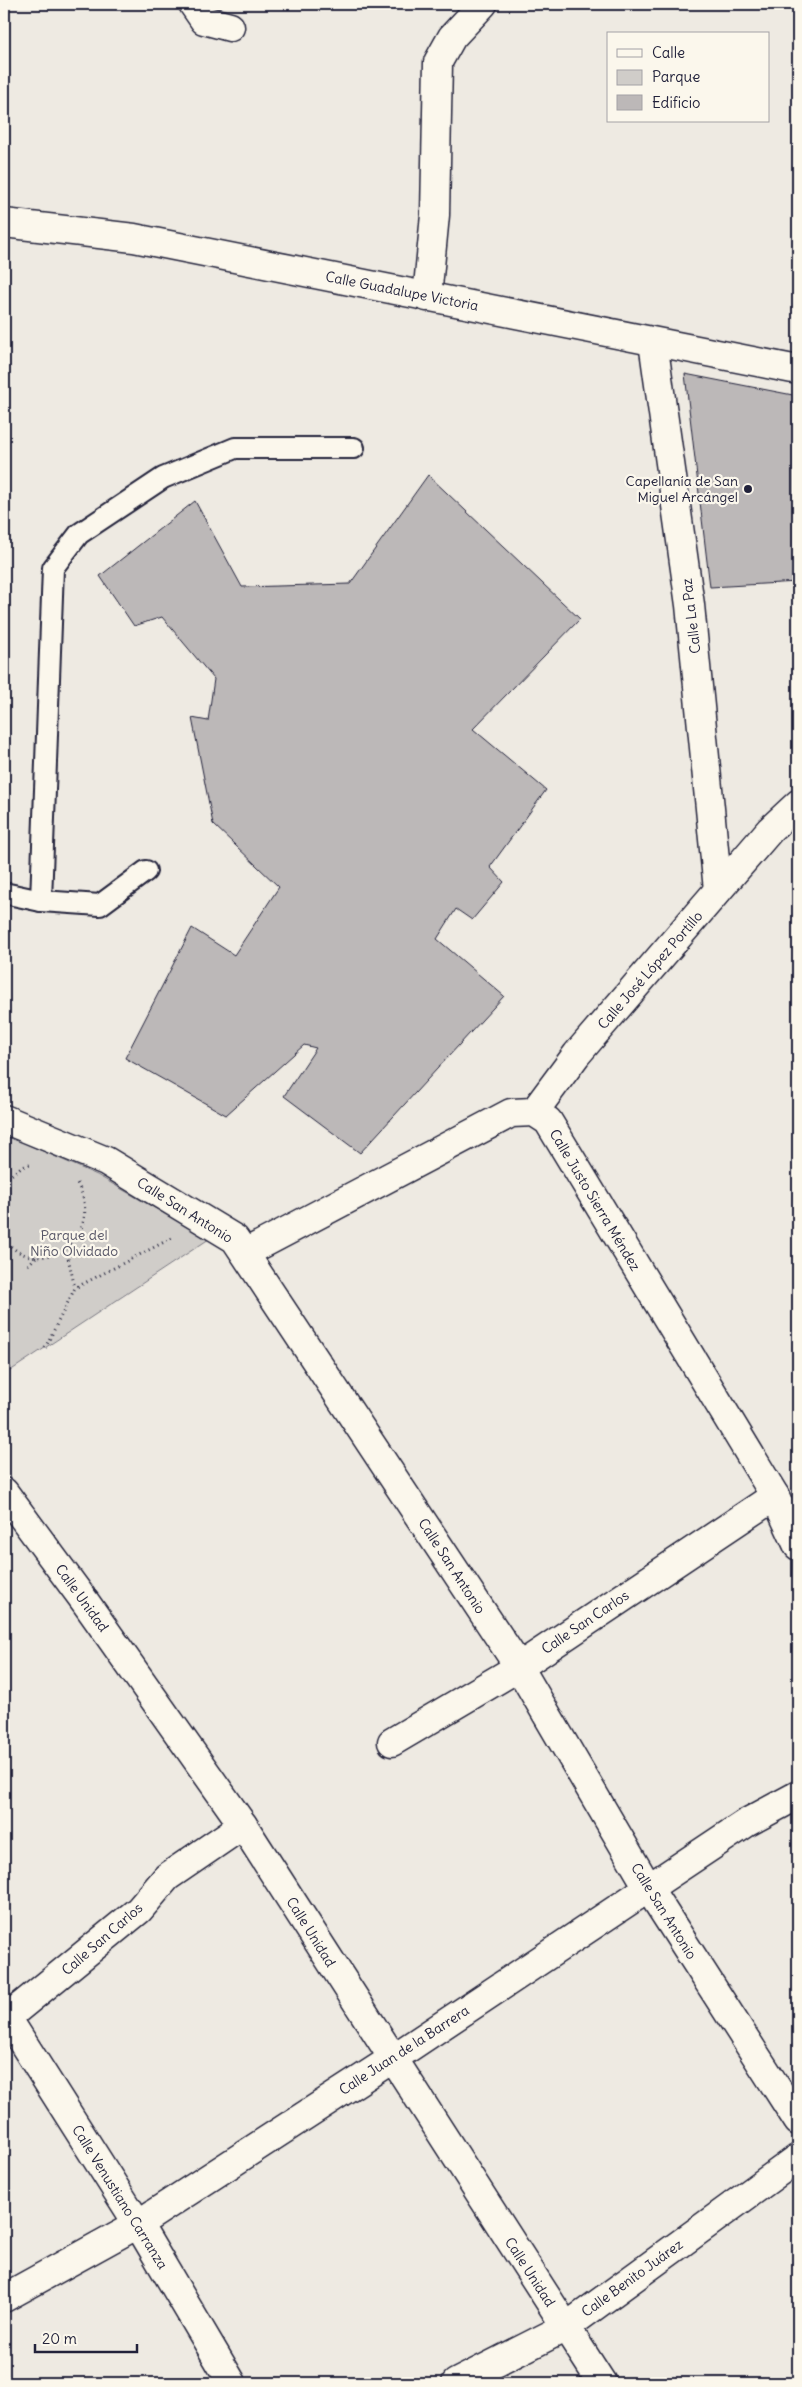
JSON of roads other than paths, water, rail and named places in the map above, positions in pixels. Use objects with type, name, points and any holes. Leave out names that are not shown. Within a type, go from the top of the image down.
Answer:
[{"type":"street","points":[[192,4],[204,20],[230,27]]},
{"type":"street","points":[[427,296],[435,214],[438,62],[452,37],[483,4]]},
{"type":"street","name":"Calle Guadalupe Victoria","points":[[4,223],[134,238],[798,370]]},
{"type":"street","name":"Calle La Paz","points":[[653,342],[690,605],[718,890]]},
{"type":"street","name":"Calle José López Portillo","points":[[534,1112],[576,1054],[770,830],[798,804]]},
{"type":"street","points":[[245,1253],[512,1113],[534,1112]]},
{"type":"street","name":"Calle Justo Sierra Méndez","points":[[534,1112],[548,1121],[775,1496],[798,1546]]},
{"type":"street","name":"Calle San Antonio","points":[[4,1120],[106,1161],[236,1239],[519,1667],[649,1888],[798,2121]]},
{"type":"street","name":"Calle Unidad","points":[[4,1492],[86,1603],[243,1824],[602,2383]]},
{"type":"street","name":"Calle San Carlos","points":[[392,1742],[519,1667],[775,1496]]},
{"type":"street","name":"Calle Juan de la Barrera","points":[[4,2298],[138,2224],[746,1823],[798,1795]]},
{"type":"street","name":"Calle San Carlos","points":[[5,2017],[139,1910],[167,1877],[243,1824]]},
{"type":"street","name":"Calle Venustiano Carranza","points":[[5,2017],[138,2224],[232,2383]]},
{"type":"street","name":"Calle Benito Juárez","points":[[456,2383],[566,2327],[798,2158]]},
{"type":"lane","points":[[41,901],[53,568],[79,534],[164,478],[235,448],[354,448]]},
{"type":"lane","points":[[4,893],[41,901],[100,905],[146,871]]},
{"type":"place","name":"Capellanía de San Miguel Arcángel","points":[[748,489]]},
{"type":"park label","name":"Parque del Niño Olvidado","points":[[74,1244]]}]
